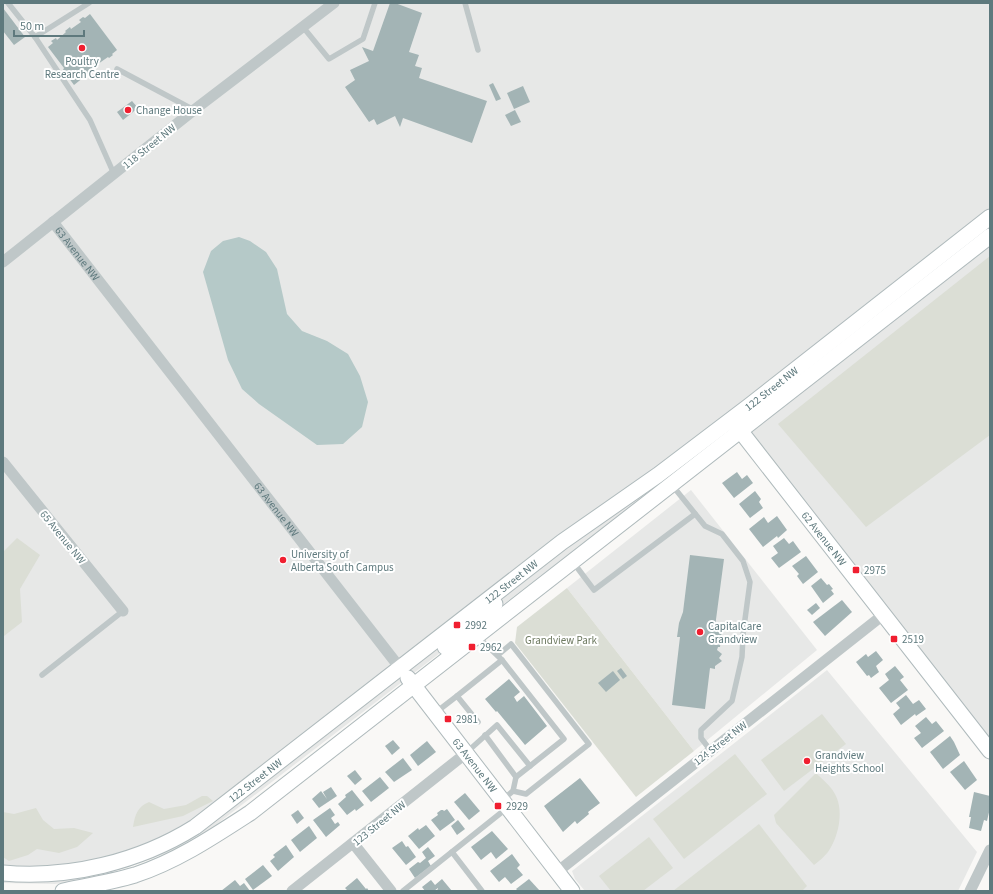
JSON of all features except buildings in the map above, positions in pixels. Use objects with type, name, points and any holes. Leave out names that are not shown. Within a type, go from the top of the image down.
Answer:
[{"type":"main road","name":"122 Street NW","points":[[63,891],[106,883],[171,861],[205,843],[250,813],[671,484],[736,425],[990,217]]},
{"type":"main road","name":"122 Street NW","points":[[3,873],[54,873],[88,868],[127,859],[172,841],[205,820],[570,535],[658,475],[736,425],[990,236]]},
{"type":"main road","name":"62 Avenue NW","points":[[736,425],[990,751]]},
{"type":"main road","points":[[413,685],[412,677],[418,669],[482,617],[532,565]]},
{"type":"main road","name":"63 Avenue NW","points":[[400,668],[465,754],[507,800],[572,891]]},
{"type":"street","name":"118 Street NW","points":[[3,262],[329,5]]},
{"type":"street","name":"63 Avenue NW","points":[[53,222],[400,668]]},
{"type":"street","name":"65 Avenue NW","points":[[3,462],[123,611]]},
{"type":"street","name":"124 Street NW","points":[[557,872],[883,615]]},
{"type":"street","name":"123 Street NW","points":[[292,891],[465,754]]},
{"type":"street","points":[[353,843],[391,891]]},
{"type":"street","points":[[970,891],[989,855]]},
{"type":"lane","points":[[8,3],[35,38],[90,120],[114,175]]},
{"type":"lane","points":[[35,38],[89,3]]},
{"type":"lane","points":[[303,27],[329,59],[363,38],[376,3]]},
{"type":"lane","points":[[465,3],[478,50]]},
{"type":"lane","points":[[117,69],[194,110]]},
{"type":"lane","points":[[671,484],[705,526],[722,534],[743,561],[750,582],[743,634],[742,657],[732,701],[701,730],[701,738],[711,751]]},
{"type":"lane","points":[[572,561],[594,590],[695,514]]},
{"type":"lane","points":[[42,675],[123,611]]},
{"type":"lane","points":[[476,636],[481,642],[500,657],[564,739],[516,776],[507,800]]},
{"type":"lane","points":[[403,891],[452,852],[507,800],[526,794],[589,744],[511,644],[500,657],[457,696],[434,713]]},
{"type":"lane","points":[[457,696],[478,722]]},
{"type":"lane","points":[[465,754],[497,725],[530,766]]},
{"type":"lane","points":[[485,736],[516,776]]},
{"type":"lane","points":[[452,852],[482,891]]},
{"type":"shaded area","name":"University of Alberta South Campus","points":[[3,3],[990,3],[990,752],[736,426],[217,824],[173,851],[101,876],[55,884],[3,883]]},
{"type":"shaded area","points":[[239,237],[250,241],[266,252],[277,269],[287,314],[302,331],[327,341],[348,354],[360,376],[368,402],[362,427],[343,444],[317,445],[259,404],[242,389],[228,360],[203,272],[211,251],[223,241]]},
{"type":"shaded area","points":[[691,490],[817,650],[694,751],[567,588]]},
{"type":"shaded area","name":"Grandview Heights School","points":[[827,670],[977,852],[958,891],[585,891],[575,879],[572,871]]},
{"type":"green space","points":[[990,256],[990,435],[866,527],[778,424]]},
{"type":"green space","points":[[17,538],[40,555],[20,589],[22,622],[4,636],[3,647],[3,552]]},
{"type":"green space","name":"Grandview Park","points":[[567,588],[694,751],[636,797],[515,643],[517,627]]},
{"type":"green space","points":[[822,714],[846,744],[784,791],[761,760]]},
{"type":"green space","points":[[735,754],[767,794],[684,859],[653,819]]},
{"type":"green space","points":[[816,773],[836,796],[840,810],[840,817],[837,833],[832,846],[825,856],[814,865],[776,823],[774,815]]},
{"type":"green space","points":[[202,796],[207,796],[213,801],[183,816],[133,827],[137,812],[142,806],[149,802],[164,809],[186,805]]},
{"type":"green space","points":[[36,808],[43,820],[54,829],[74,828],[93,833],[77,847],[59,853],[37,849],[28,855],[9,861],[3,857],[3,812],[14,814]]},
{"type":"green space","points":[[759,824],[807,886],[802,891],[673,891]]},
{"type":"green space","points":[[649,837],[673,868],[643,891],[611,891],[599,876]]},
{"type":"place","name":"Poultry Research Centre","points":[[82,48]]},
{"type":"place","name":"Change House","points":[[128,110]]},
{"type":"place","name":"University of Alberta South Campus","points":[[283,560]]},
{"type":"place","name":"2975","points":[[856,570]]},
{"type":"place","name":"2992","points":[[457,625]]},
{"type":"place","name":"CapitalCare Grandview","points":[[700,632]]},
{"type":"place","name":"2519","points":[[894,639]]},
{"type":"place","name":"2962","points":[[472,647]]},
{"type":"place","name":"2981","points":[[448,719]]},
{"type":"place","name":"Grandview Heights School","points":[[807,761]]},
{"type":"place","name":"2929","points":[[498,806]]}]
